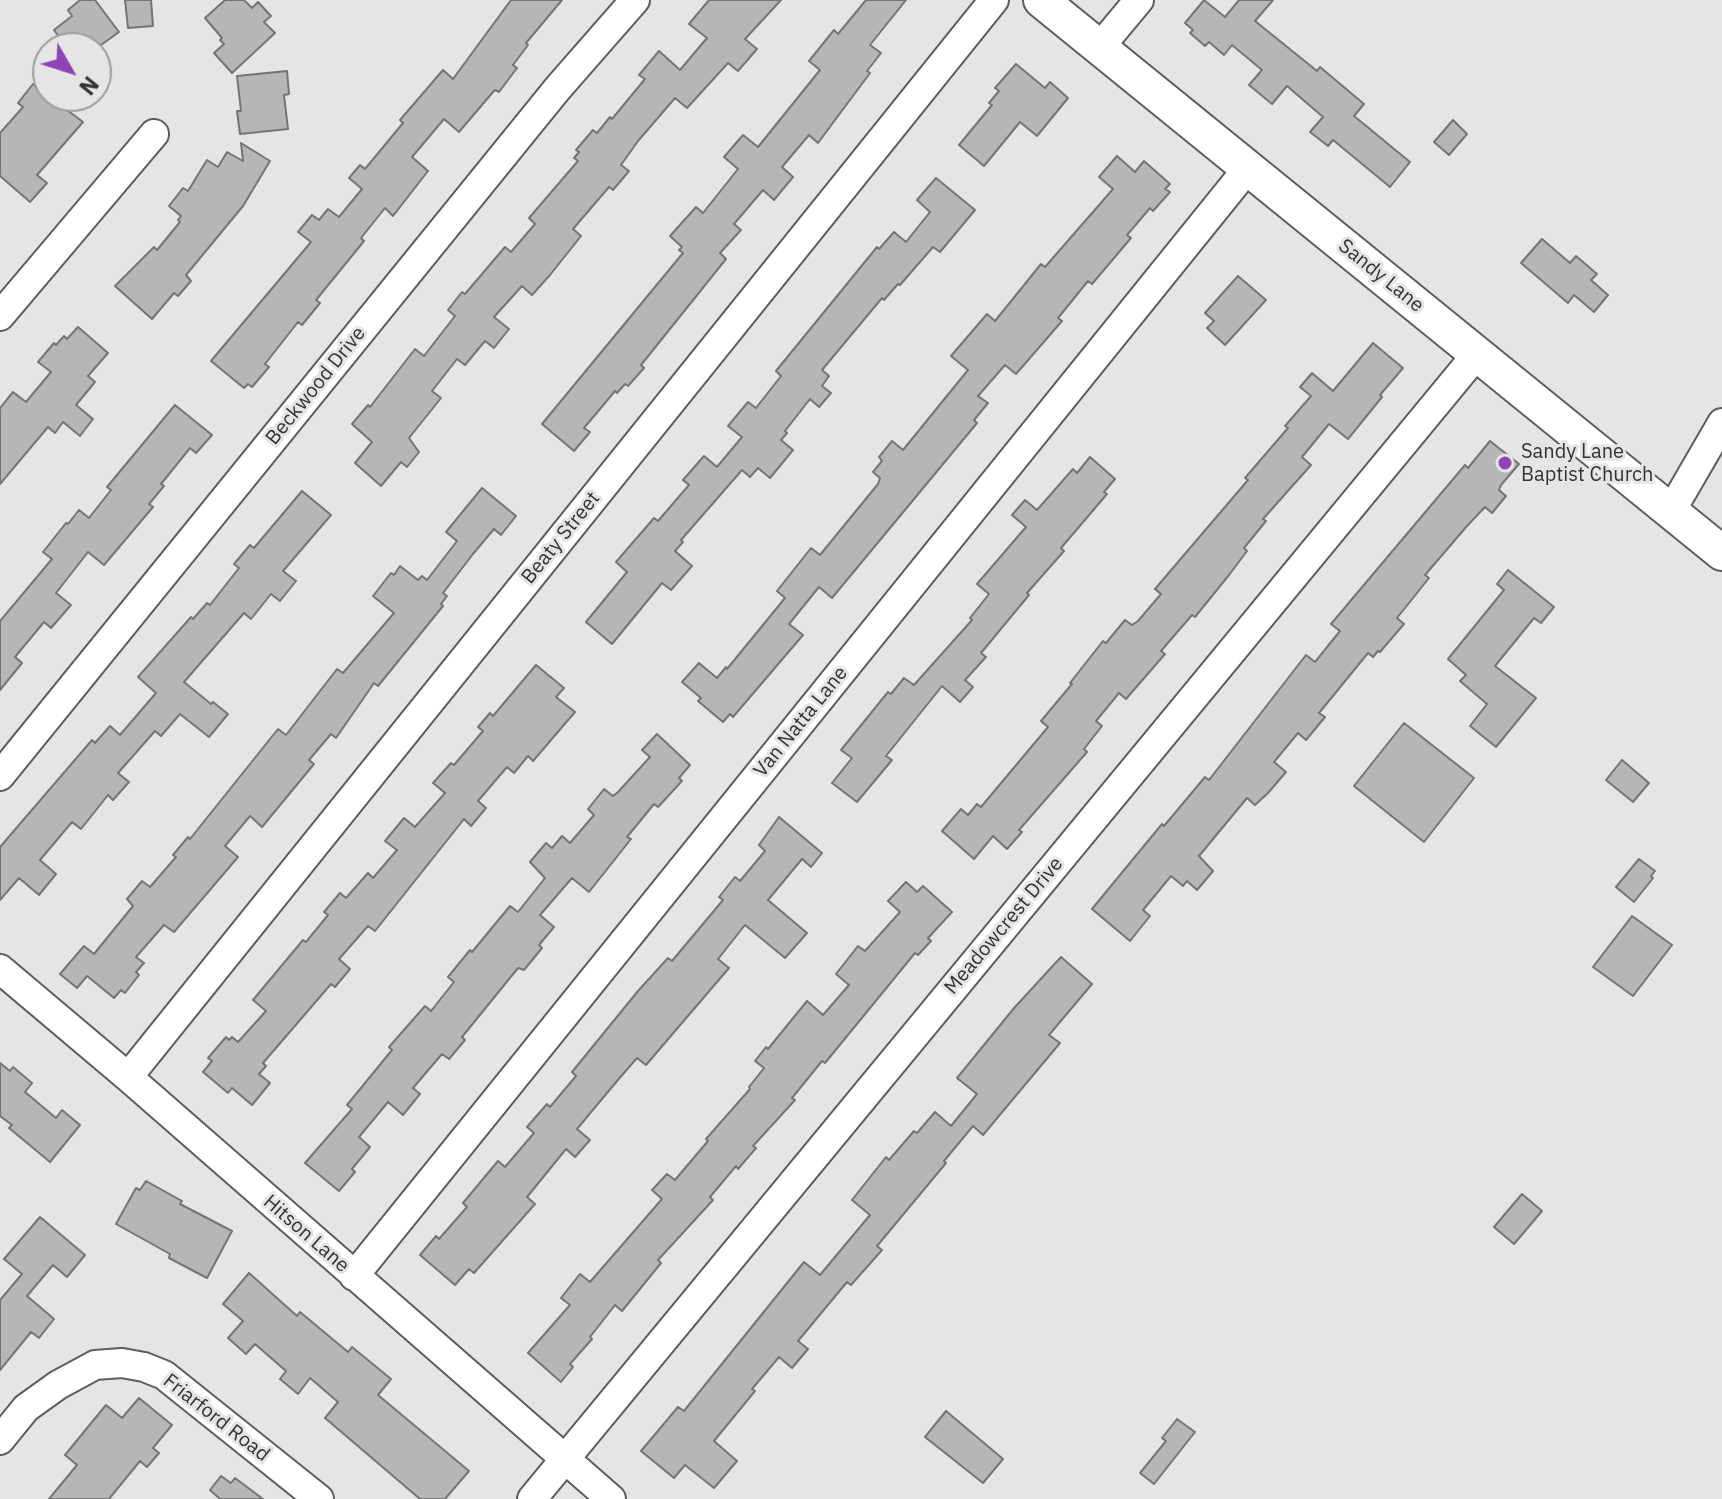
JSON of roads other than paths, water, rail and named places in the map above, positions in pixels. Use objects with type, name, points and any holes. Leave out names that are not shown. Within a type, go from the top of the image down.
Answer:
[{"type":"street","name":"Beckwood Drive","points":[[0,776],[558,88],[635,0]]},
{"type":"street","name":"Beaty Street","points":[[128,1077],[994,0]]},
{"type":"street","name":"Sandy Lane","points":[[1041,0],[1722,553]]},
{"type":"street","points":[[1099,48],[1139,0]]},
{"type":"street","points":[[0,316],[154,134]]},
{"type":"street","name":"Van Natta Lane","points":[[354,1276],[1248,168]]},
{"type":"street","name":"Meadowcrest Drive","points":[[532,1499],[1477,354]]},
{"type":"street","points":[[1671,511],[1722,423]]},
{"type":"street","name":"Hitson Lane","points":[[0,969],[611,1499]]},
{"type":"street","name":"Friarford Road","points":[[0,1440],[26,1408],[58,1385],[95,1365],[122,1363],[144,1367],[164,1375],[319,1499]]},
{"type":"place","name":"Sandy Lane Baptist Church","points":[[1505,463]]}]
